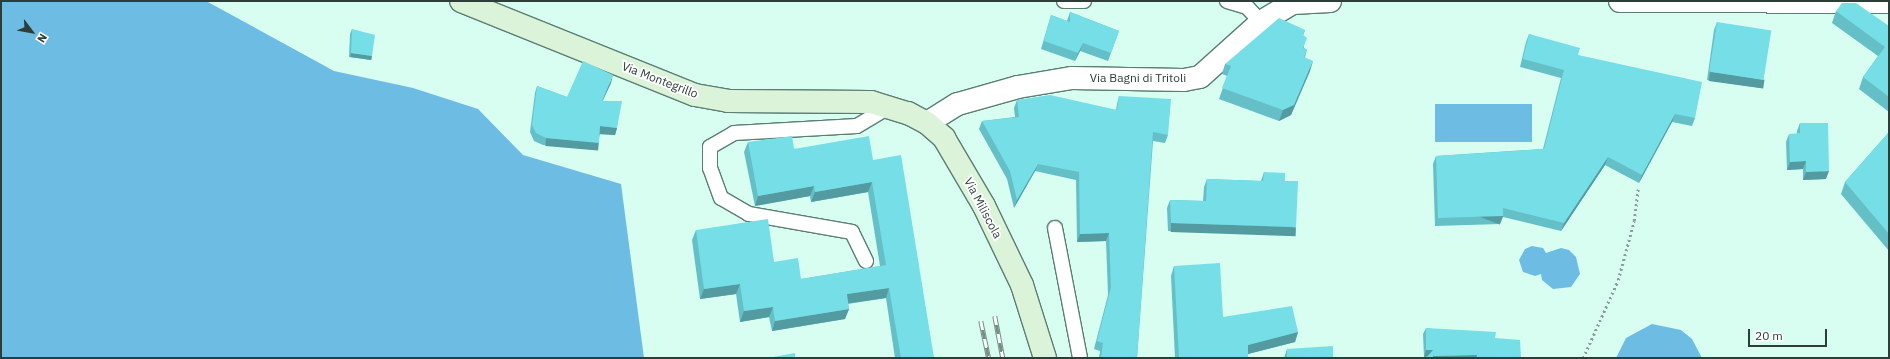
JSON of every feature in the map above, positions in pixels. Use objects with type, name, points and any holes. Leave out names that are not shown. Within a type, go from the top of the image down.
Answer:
[{"type":"main road","name":"Via Montegrillo","points":[[461,1],[695,95],[728,101],[879,105]]},
{"type":"main road","name":"Via Miliscola","points":[[879,105],[928,123],[944,138],[984,206],[1022,285],[1045,358]]},
{"type":"street","name":"Via Bagni di Tritoli","points":[[928,123],[958,104],[1018,87],[1072,78],[1184,80],[1200,77],[1261,22],[1293,3],[1330,1]]},
{"type":"street","points":[[1620,1],[1889,2]]},
{"type":"lane","points":[[1064,1],[1084,1]]},
{"type":"lane","points":[[1227,1],[1247,8],[1261,22]]},
{"type":"lane","points":[[866,261],[852,232],[749,214],[721,198],[710,168],[710,147],[734,133],[857,126],[879,105]]},
{"type":"lane","points":[[1054,228],[1080,358]]},
{"type":"path","points":[[1583,358],[1618,280],[1634,221],[1638,189]]},
{"type":"water","points":[[1,1],[206,1],[334,71],[413,88],[478,109],[523,155],[621,184],[644,358],[1,358]]},
{"type":"water","points":[[1435,104],[1532,104],[1532,142],[1435,142]]},
{"type":"water","points":[[1532,246],[1543,248],[1546,253],[1561,248],[1569,250],[1576,257],[1580,274],[1571,287],[1553,289],[1542,280],[1541,274],[1535,276],[1523,272],[1519,260],[1525,249]]},
{"type":"water","points":[[1652,324],[1681,330],[1692,339],[1702,358],[1616,358],[1626,338]]},
{"type":"building","points":[[1842,3],[1856,3],[1889,26],[1889,97],[1863,77],[1885,47],[1836,11]]},
{"type":"building","points":[[1070,12],[1119,31],[1111,53],[1083,43],[1078,53],[1044,41],[1051,15],[1070,22]]},
{"type":"building","points":[[1279,18],[1305,30],[1303,35],[1307,38],[1303,48],[1307,50],[1304,57],[1313,61],[1294,105],[1283,110],[1222,88],[1231,66],[1225,64]]},
{"type":"building","points":[[1717,22],[1771,31],[1764,80],[1709,71]]},
{"type":"building","points":[[352,29],[375,35],[372,56],[351,53]]},
{"type":"building","points":[[1529,34],[1580,48],[1578,55],[1702,82],[1695,118],[1675,114],[1642,175],[1608,157],[1564,223],[1503,208],[1503,216],[1438,218],[1436,156],[1544,149],[1564,70],[1523,59]]},
{"type":"building","points":[[583,61],[613,75],[602,101],[622,101],[617,128],[600,126],[599,143],[546,138],[536,133],[532,125],[537,86],[567,97]]},
{"type":"building","points":[[1050,95],[1117,110],[1119,96],[1171,99],[1168,135],[1153,132],[1137,358],[1101,358],[1103,343],[1097,341],[1111,287],[1109,233],[1080,234],[1079,172],[1038,164],[1017,200],[1010,171],[982,121],[1019,117],[1017,100]]},
{"type":"building","points":[[1800,123],[1828,123],[1829,171],[1806,172],[1806,161],[1790,162],[1789,134],[1800,133]]},
{"type":"building","points":[[1889,132],[1889,234],[1845,182]]},
{"type":"building","points":[[792,136],[794,149],[869,136],[873,160],[901,155],[934,358],[901,358],[889,288],[847,294],[849,309],[775,321],[773,307],[744,311],[740,284],[704,289],[696,230],[768,219],[774,262],[798,258],[801,279],[886,265],[872,182],[815,192],[814,186],[758,196],[748,142]]},
{"type":"building","points":[[1264,172],[1285,173],[1285,181],[1298,181],[1296,227],[1171,223],[1170,200],[1206,201],[1207,179],[1263,181]]},
{"type":"building","points":[[1220,263],[1223,317],[1292,306],[1298,332],[1248,345],[1248,358],[1179,358],[1174,266]]},
{"type":"building","points":[[1426,328],[1496,332],[1495,338],[1520,340],[1521,358],[1477,358],[1477,355],[1433,356],[1433,358],[1426,358],[1433,350],[1426,350]]},
{"type":"building","points":[[1333,346],[1333,358],[1287,358],[1287,349]]},
{"type":"building","points":[[795,353],[795,358],[768,358]]},
{"type":"railway","points":[[995,316],[1003,358]]},
{"type":"railway","points":[[981,321],[989,358]]}]
